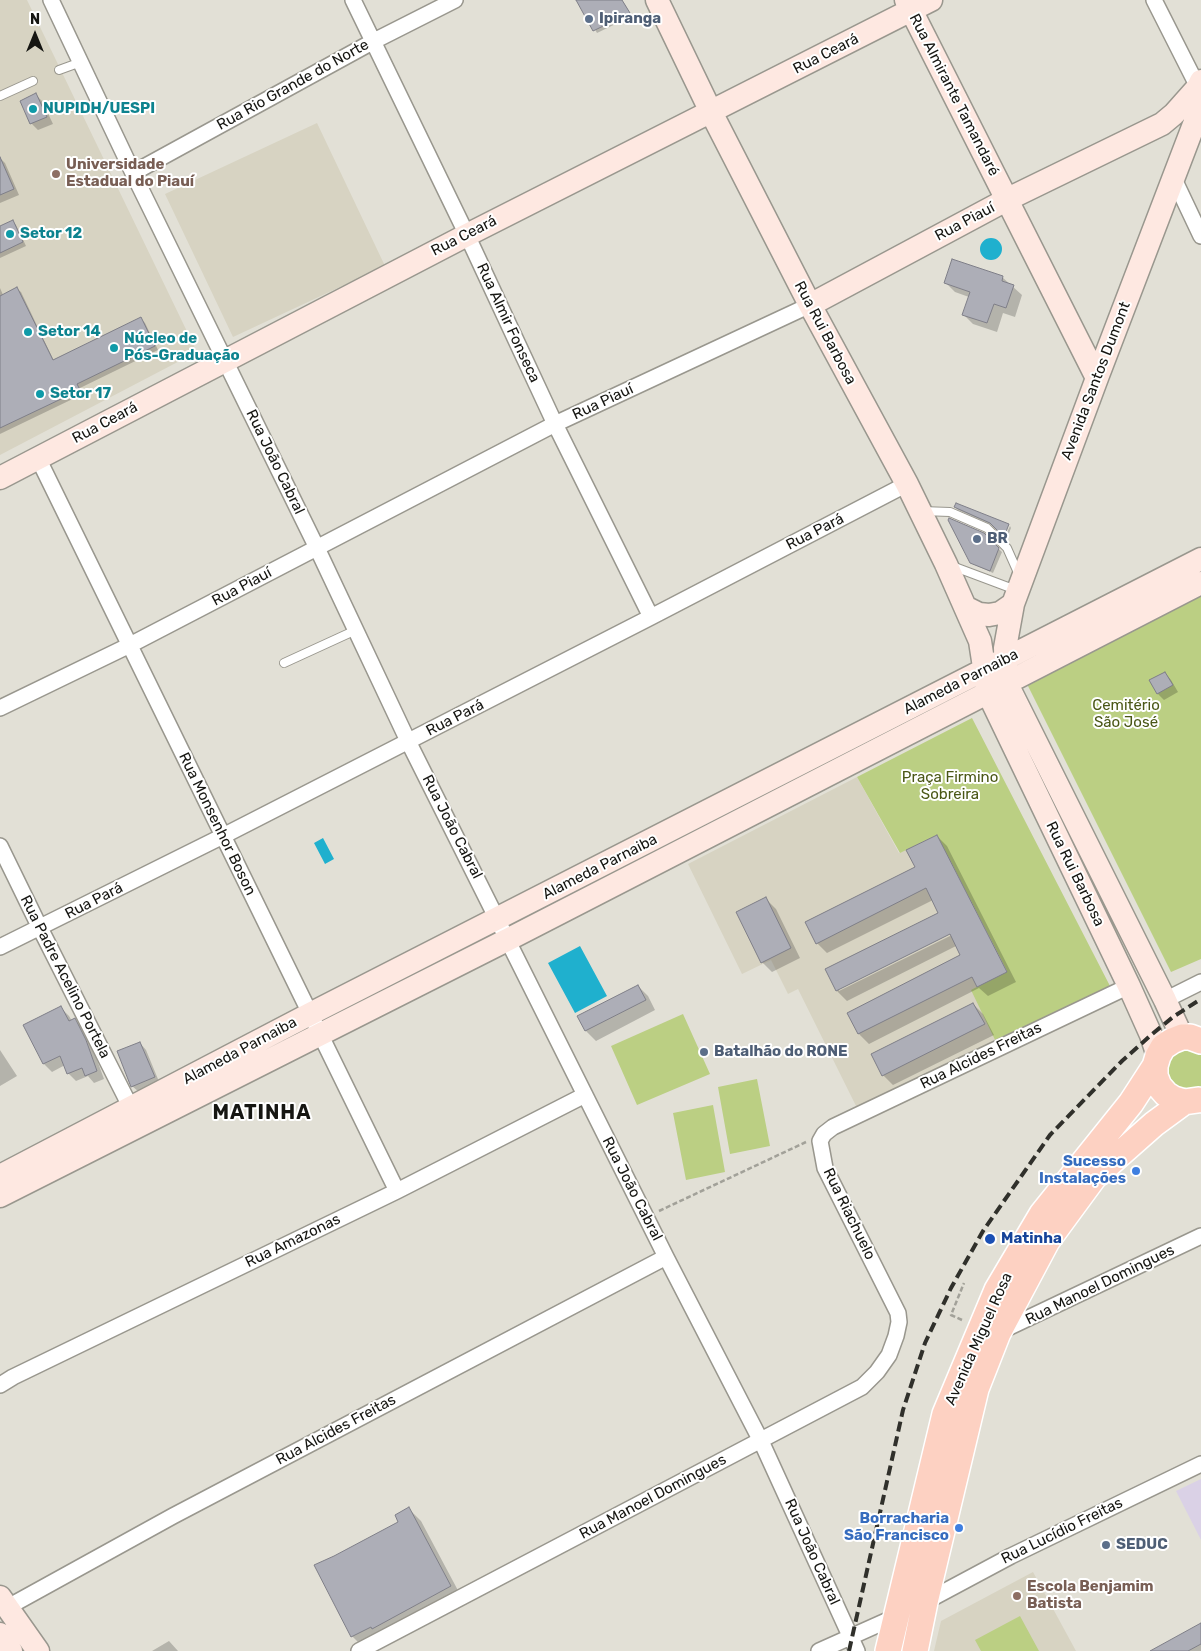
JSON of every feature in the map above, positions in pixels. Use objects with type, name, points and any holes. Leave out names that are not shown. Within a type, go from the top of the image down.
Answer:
[{"type":"main road","name":"Rua Rui Barbosa","points":[[657,0],[711,112],[810,305],[908,484],[967,608],[1078,881],[1151,1035],[1156,1061]]},
{"type":"main road","name":"Rua Ceará","points":[[0,478],[226,359],[711,112],[908,5],[931,0]]},
{"type":"main road","name":"Rua Almirante Tamandaré","points":[[908,5],[1008,199],[1097,378]]},
{"type":"main road","name":"Avenida Santos Dumont","points":[[996,676],[1018,592],[1097,378],[1174,179],[1200,91]]},
{"type":"main road","name":"Rua Piauí","points":[[810,305],[1008,199],[1162,124],[1200,91]]},
{"type":"main road","name":"Alameda Parnaiba","points":[[0,1176],[131,1108],[315,1024],[509,939],[734,811],[996,676],[1201,559]]},
{"type":"main road","name":"Alameda Parnaiba","points":[[996,676],[1201,582]]},
{"type":"main road","points":[[967,608],[979,614],[1000,613],[1018,592]]},
{"type":"main road","name":"Rua Rui Barbosa","points":[[996,676],[1099,869],[1165,1000],[1196,1039]]},
{"type":"main road","name":"Alameda Parnaiba","points":[[0,1196],[315,1024],[498,918],[734,811]]},
{"type":"main road","points":[[1078,881],[1099,869]]},
{"type":"main road","name":"Avenida Miguel Rosa","points":[[888,1651],[945,1414],[997,1290],[1042,1214],[1131,1103],[1163,1047],[1172,1041],[1196,1039]]},
{"type":"main road","points":[[1156,1061],[1155,1076],[1159,1086],[1166,1094],[1174,1099],[1193,1100]]},
{"type":"main road","name":"Avenida Miguel Rosa","points":[[915,1651],[976,1390],[998,1333],[1046,1241],[1094,1177],[1154,1124],[1193,1100]]},
{"type":"main road","points":[[4,1602],[38,1651]]},
{"type":"main road","points":[[0,1634],[11,1651]]},
{"type":"street","name":"Rua João Cabral","points":[[51,0],[133,172],[226,359],[408,741],[509,939],[666,1257],[761,1441],[857,1651]]},
{"type":"street","name":"Rua Almir Fonseca","points":[[353,0],[556,424],[651,617]]},
{"type":"street","name":"Rua Rio Grande do Norte","points":[[133,172],[374,41],[455,0]]},
{"type":"street","points":[[1154,0],[1200,91]]},
{"type":"street","points":[[1174,179],[1201,236]]},
{"type":"street","name":"Rua Piauí","points":[[0,708],[130,645],[556,424],[810,305]]},
{"type":"street","name":"Rua Monsenhor Boson","points":[[38,458],[397,1191]]},
{"type":"street","name":"Rua Pará","points":[[0,947],[223,836],[908,484]]},
{"type":"street","name":"Rua Padre Acelino Portela","points":[[0,846],[131,1108]]},
{"type":"street","points":[[1165,1000],[1201,982]]},
{"type":"street","name":"Rua Alcides Freitas","points":[[829,1130],[1129,986]]},
{"type":"street","name":"Rua Amazonas","points":[[0,1384],[13,1376],[397,1191],[585,1095]]},
{"type":"street","name":"Rua Riachuelo","points":[[829,1130],[820,1141],[825,1168],[894,1303]]},
{"type":"street","name":"Rua Manoel Domingues","points":[[998,1333],[1201,1236]]},
{"type":"street","name":"Rua Alcides Freitas","points":[[4,1602],[173,1516],[666,1257]]},
{"type":"street","name":"Rua Manoel Domingues","points":[[359,1651],[862,1387],[877,1372],[888,1355],[896,1336],[899,1322],[894,1303]]},
{"type":"street","name":"Rua Lucídio Freitas","points":[[925,1602],[1011,1556],[1201,1464]]},
{"type":"street","points":[[819,1651],[895,1617]]},
{"type":"lane","points":[[59,70],[81,62]]},
{"type":"lane","points":[[0,96],[33,81]]},
{"type":"lane","points":[[920,511],[950,512],[987,528],[1007,548],[1018,592]]},
{"type":"lane","points":[[946,564],[1018,592]]},
{"type":"lane","points":[[284,663],[356,630]]},
{"type":"path","points":[[647,1217],[829,1130]]},
{"type":"path","points":[[962,1320],[951,1315],[964,1283]]},
{"type":"shaded area","name":"Universidade Estadual do Piauí","points":[[0,0],[27,0],[195,348],[193,354],[0,455]]},
{"type":"shaded area","points":[[317,123],[385,266],[233,337],[165,194]]},
{"type":"shaded area","points":[[857,777],[899,853],[937,835],[1007,972],[997,1044],[858,1110],[798,989],[788,994],[771,960],[742,974],[688,864]]},
{"type":"shaded area","points":[[1201,1479],[1201,1540],[1176,1491]]},
{"type":"shaded area","name":"Escola Benjamim Batista","points":[[1033,1572],[1076,1651],[934,1651],[941,1621]]},
{"type":"green space","name":"Cemitério São José","points":[[1201,592],[1201,959],[1171,972],[1025,680]]},
{"type":"green space","name":"Praça Firmino Sobreira","points":[[972,718],[1110,986],[997,1044],[971,990],[1007,971],[937,835],[900,853],[857,777]]},
{"type":"green space","points":[[683,1014],[710,1074],[637,1105],[611,1046]]},
{"type":"green space","points":[[1173,1049],[1201,1049],[1201,1090],[1194,1093],[1167,1083],[1164,1061]]},
{"type":"green space","points":[[757,1079],[770,1146],[730,1154],[718,1087]]},
{"type":"green space","points":[[713,1105],[725,1172],[686,1180],[673,1113]]},
{"type":"green space","points":[[1020,1616],[1039,1651],[981,1651],[975,1640]]},
{"type":"water","points":[[991,238],[999,241],[1002,249],[999,257],[991,260],[983,257],[980,249],[983,241]]},
{"type":"water","points":[[323,838],[334,859],[325,864],[314,843]]},
{"type":"water","points":[[580,946],[607,996],[575,1013],[548,963]]},
{"type":"building","points":[[576,0],[622,0],[630,13],[593,31]]},
{"type":"building","name":"NUPIDH/UESPI","points":[[36,93],[47,117],[30,124],[20,101]]},
{"type":"building","points":[[0,157],[14,189],[0,195]]},
{"type":"building","name":"Setor 12","points":[[13,220],[23,242],[0,253],[0,226]]},
{"type":"building","points":[[952,259],[1003,276],[1002,281],[1014,285],[1006,308],[994,304],[987,323],[962,315],[970,292],[944,283]]},
{"type":"building","points":[[17,287],[53,360],[141,317],[155,346],[77,384],[80,390],[0,428],[0,296]]},
{"type":"building","points":[[956,503],[1009,524],[1004,537],[990,523],[954,507]]},
{"type":"building","points":[[949,518],[984,533],[999,548],[990,571],[970,563],[948,520]]},
{"type":"building","points":[[1165,672],[1173,685],[1157,694],[1149,680]]},
{"type":"building","points":[[937,835],[1007,972],[977,987],[972,977],[858,1034],[847,1013],[960,955],[950,934],[836,991],[825,969],[938,913],[926,888],[816,944],[805,922],[915,867],[906,850]]},
{"type":"building","points":[[766,897],[791,948],[761,963],[736,912]]},
{"type":"building","points":[[638,985],[646,1000],[585,1031],[577,1016]]},
{"type":"building","points":[[973,1003],[985,1024],[882,1076],[871,1054]]},
{"type":"building","points":[[61,1006],[69,1021],[75,1018],[86,1040],[97,1071],[85,1076],[82,1068],[67,1074],[60,1056],[43,1064],[23,1025]]},
{"type":"building","points":[[140,1042],[155,1077],[131,1087],[117,1051]]},
{"type":"building","points":[[409,1507],[451,1586],[372,1629],[371,1627],[351,1637],[314,1565],[398,1522],[395,1515]]},
{"type":"building","points":[[1201,1623],[1201,1644],[1188,1651],[1150,1651]]},
{"type":"railway","points":[[849,1651],[903,1410],[925,1343],[951,1288],[983,1231],[1050,1135],[1122,1061],[1173,1017],[1201,999]]},
{"type":"place","name":"Ipiranga","points":[[589,19]]},
{"type":"place","name":"NUPIDH/UESPI","points":[[33,109]]},
{"type":"place","name":"Universidade Estadual do Piauí","points":[[56,174]]},
{"type":"place","name":"Setor 12","points":[[10,234]]},
{"type":"place","name":"Setor 14","points":[[28,332]]},
{"type":"place","name":"Núcleo de Pós-Graduação","points":[[114,348]]},
{"type":"place","name":"Setor 17","points":[[40,394]]},
{"type":"place","name":"BR","points":[[977,539]]},
{"type":"place","name":"Batalhão do RONE","points":[[704,1052]]},
{"type":"place","name":"Sucesso Instalações","points":[[1136,1171]]},
{"type":"place","name":"Matinha","points":[[990,1239]]},
{"type":"place","name":"Borracharia São Francisco","points":[[959,1528]]},
{"type":"place","name":"SEDUC","points":[[1106,1545]]},
{"type":"place","name":"Escola Benjamim Batista","points":[[1017,1596]]},
{"type":"district","name":"MATINHA","points":[[262,1113]]}]
